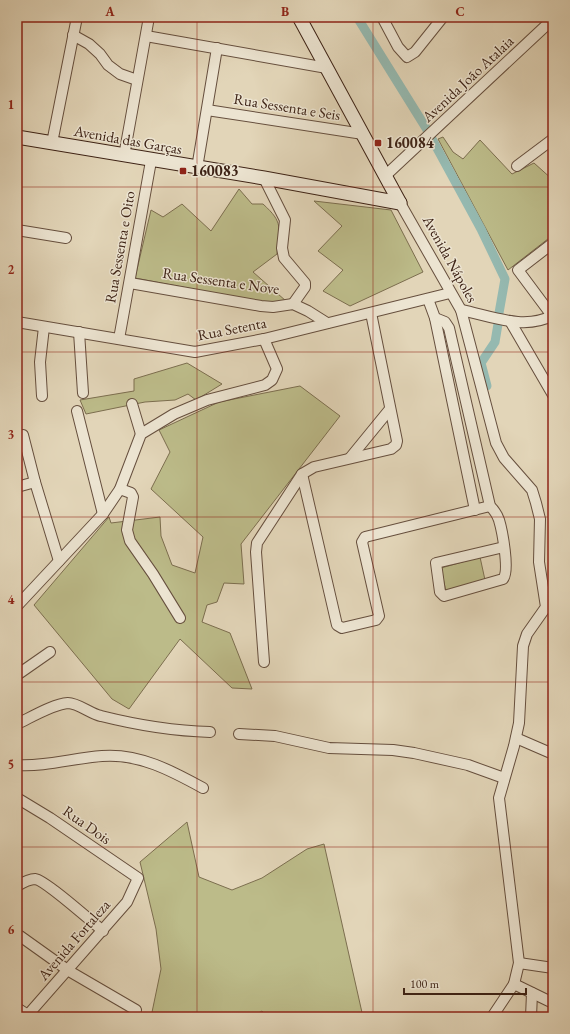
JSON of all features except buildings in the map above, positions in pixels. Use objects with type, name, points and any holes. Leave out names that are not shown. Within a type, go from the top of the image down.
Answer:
[{"type":"main road","name":"Avenida Nápoles","points":[[299,17],[400,203]]},
{"type":"main road","name":"Avenida das Garças","points":[[17,137],[196,168],[264,178],[400,203]]},
{"type":"street","points":[[52,143],[76,17]]},
{"type":"street","points":[[124,156],[149,17]]},
{"type":"street","points":[[382,17],[407,57],[415,52],[443,17]]},
{"type":"street","name":"Avenida João Atalaia","points":[[385,176],[551,20]]},
{"type":"street","points":[[73,35],[89,44],[100,54],[108,65],[120,74],[137,80]]},
{"type":"street","points":[[146,36],[327,68]]},
{"type":"street","points":[[196,168],[217,48]]},
{"type":"street","name":"Rua Sessenta e Seis","points":[[207,110],[363,134]]},
{"type":"street","points":[[516,166],[553,139]]},
{"type":"street","name":"Rua Sessenta e Oito","points":[[119,339],[151,160]]},
{"type":"street","points":[[264,178],[285,220],[282,252],[284,258],[305,283],[305,287],[293,304]]},
{"type":"street","name":"Avenida Nápoles","points":[[400,203],[461,310],[496,443],[504,458],[532,490],[540,519],[539,562],[550,600]]},
{"type":"street","points":[[17,230],[66,238]]},
{"type":"street","points":[[461,310],[510,321],[529,323],[542,321],[553,316],[518,270],[553,243]]},
{"type":"street","name":"Rua Sessenta e Nove","points":[[130,282],[261,306],[274,307],[293,304],[312,313],[327,324]]},
{"type":"street","name":"Rua Setenta","points":[[17,322],[195,352],[264,339],[450,293]]},
{"type":"street","points":[[428,299],[435,318],[475,510]]},
{"type":"street","points":[[264,662],[256,552],[257,543],[302,474],[314,467],[391,448],[396,445],[397,441],[371,313]]},
{"type":"street","points":[[435,318],[445,322],[449,328],[490,506],[499,520],[504,547],[506,573],[502,579],[444,596],[440,592],[436,563],[504,547]]},
{"type":"street","points":[[510,321],[553,395]]},
{"type":"street","points":[[42,396],[40,362],[44,326]]},
{"type":"street","points":[[79,332],[83,393]]},
{"type":"street","points":[[141,434],[174,414],[207,400],[242,392],[264,385],[272,380],[277,369],[264,339]]},
{"type":"street","points":[[17,606],[103,514],[120,489],[141,434],[132,404]]},
{"type":"street","points":[[350,458],[390,408]]},
{"type":"street","points":[[77,411],[103,514]]},
{"type":"street","points":[[23,435],[35,482],[59,561]]},
{"type":"street","points":[[302,474],[337,625],[342,628],[376,620],[379,616],[362,542],[363,539],[490,506]]},
{"type":"street","points":[[17,487],[35,482]]},
{"type":"street","points":[[120,489],[131,493],[133,497],[127,530],[130,541],[153,574],[180,618]]},
{"type":"street","points":[[492,1017],[514,984],[519,963],[499,810],[499,798],[516,738],[519,716],[520,660],[523,646],[527,634],[550,600]]},
{"type":"street","points":[[17,675],[50,652]]},
{"type":"street","points":[[17,724],[58,706],[70,703],[93,714],[173,731],[210,732]]},
{"type":"street","points":[[239,734],[275,736],[330,748],[393,750],[414,753],[468,764],[504,778]]},
{"type":"street","points":[[516,738],[553,754]]},
{"type":"street","points":[[17,765],[52,763],[103,756],[126,758],[168,769],[203,788]]},
{"type":"street","name":"Rua Dois","points":[[17,798],[50,818],[138,878]]},
{"type":"street","name":"Avenida Fortaleza","points":[[29,1016],[127,902],[138,878]]},
{"type":"street","points":[[17,886],[30,880],[38,880],[65,899],[103,931]]},
{"type":"street","points":[[20,936],[69,971],[136,1010]]},
{"type":"street","points":[[519,963],[553,968]]},
{"type":"street","points":[[514,984],[553,1003]]},
{"type":"street","points":[[531,1017],[532,993]]},
{"type":"street","points":[[17,1008],[29,1016]]},
{"type":"shaded area","points":[[443,137],[453,152],[463,159],[480,140],[512,174],[534,163],[553,180],[553,235],[508,270],[438,139]]},
{"type":"shaded area","points":[[239,189],[252,204],[263,204],[270,210],[277,221],[279,231],[277,254],[253,272],[286,301],[271,304],[135,278],[151,210],[163,217],[182,204],[211,231]]},
{"type":"shaded area","points":[[314,201],[391,210],[423,272],[350,306],[323,291],[343,270],[318,251],[342,226]]},
{"type":"shaded area","points":[[187,363],[222,384],[196,400],[188,394],[175,400],[145,402],[86,414],[80,400],[134,391],[134,379]]},
{"type":"shaded area","points":[[300,386],[340,416],[241,544],[244,584],[224,583],[217,602],[207,605],[202,622],[230,633],[252,689],[232,688],[180,639],[129,709],[112,699],[34,605],[109,517],[111,523],[160,517],[161,536],[172,565],[195,573],[203,537],[151,489],[170,452],[159,430],[219,402]]},
{"type":"shaded area","points":[[480,557],[485,580],[446,592],[441,568]]},
{"type":"shaded area","points":[[187,822],[199,877],[232,890],[262,878],[307,849],[324,844],[363,1017],[267,1017],[262,1011],[251,1017],[151,1017],[161,969],[156,929],[140,862]]},
{"type":"waterway","points":[[357,17],[426,128],[481,229],[505,279],[499,313]]},
{"type":"waterway","points":[[487,386],[481,363],[495,342],[498,324]]},
{"type":"place","name":"160084","points":[[378,143]]},
{"type":"place","name":"160083","points":[[183,171]]}]
